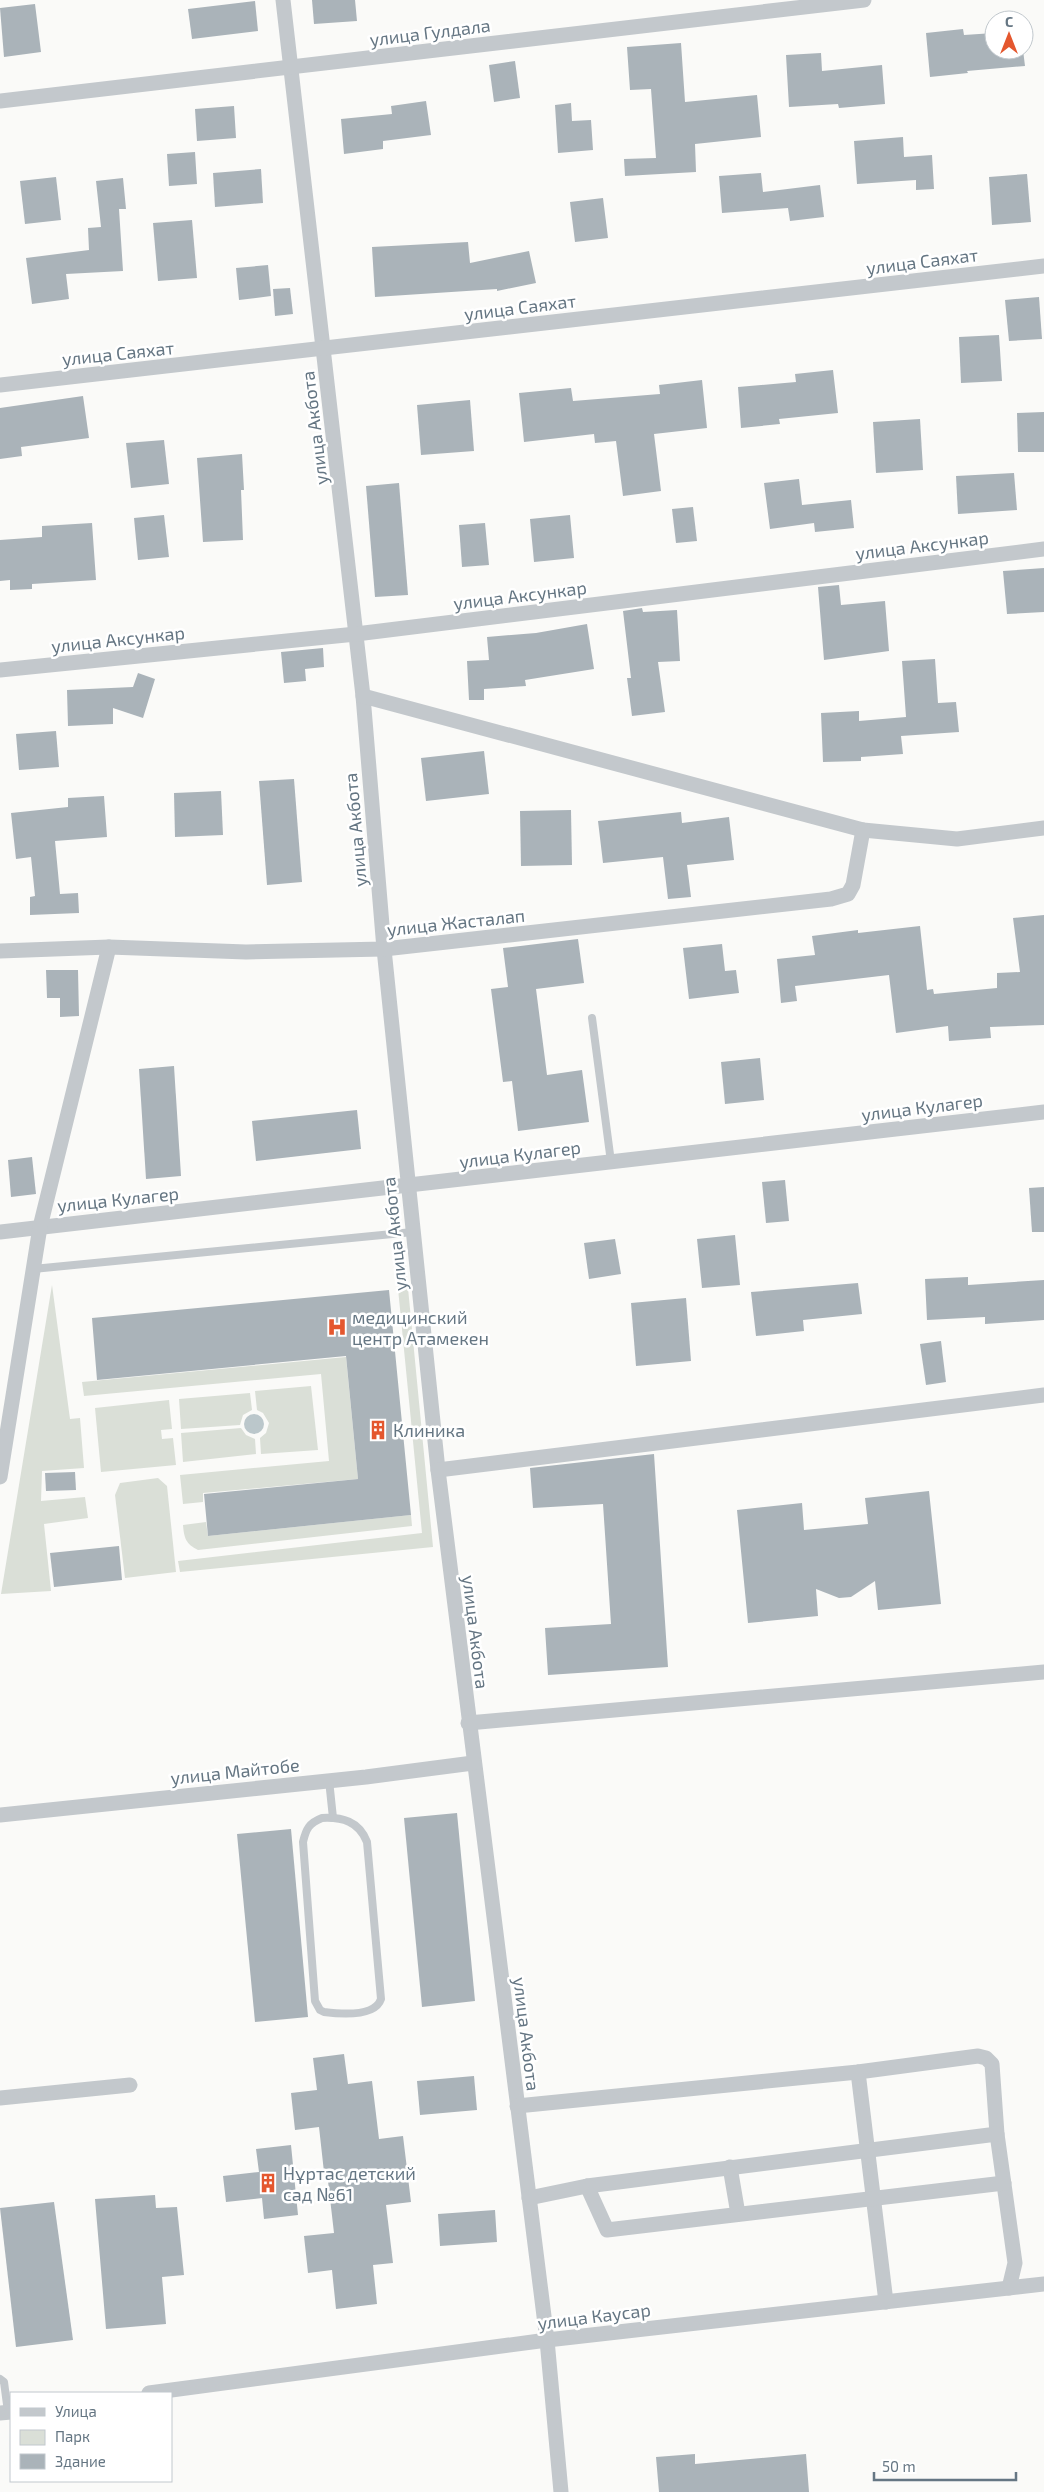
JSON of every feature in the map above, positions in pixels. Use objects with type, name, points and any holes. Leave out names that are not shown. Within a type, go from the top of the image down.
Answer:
[{"type":"street","name":"улица Акбота","points":[[283,0],[363,696],[384,949],[407,1186],[438,1470],[468,1723],[547,2340],[561,2492]]},
{"type":"street","name":"улица Гулдала","points":[[0,101],[864,0]]},
{"type":"street","name":"улица Саяхат","points":[[0,385],[1044,266]]},
{"type":"street","name":"улица Аксункар","points":[[0,670],[356,634],[1044,549]]},
{"type":"street","points":[[363,696],[863,830],[957,839],[1044,828]]},
{"type":"street","name":"улица Жасталап","points":[[0,951],[109,946],[246,952],[384,949],[831,899],[848,894],[853,885],[863,830]]},
{"type":"street","points":[[0,1477],[40,1227],[109,946]]},
{"type":"street","name":"улица Кулагер","points":[[0,1232],[1044,1112]]},
{"type":"street","points":[[438,1470],[1044,1395]]},
{"type":"street","points":[[468,1723],[1044,1672]]},
{"type":"street","name":"улица Майтобе","points":[[0,1815],[329,1780],[473,1762]]},
{"type":"street","points":[[517,2106],[858,2072],[978,2056],[986,2058],[992,2064],[997,2134],[1014,2264],[1009,2288]]},
{"type":"street","points":[[858,2072],[886,2302]]},
{"type":"street","points":[[0,2098],[130,2085]]},
{"type":"street","points":[[529,2198],[587,2186],[997,2134]]},
{"type":"street","points":[[730,2167],[738,2214]]},
{"type":"street","points":[[587,2186],[607,2230],[1004,2183]]},
{"type":"street","name":"улица Каусар","points":[[157,2392],[547,2340],[1044,2284]]},
{"type":"lane","points":[[592,1018],[611,1162]]},
{"type":"lane","points":[[33,1269],[413,1232]]},
{"type":"lane","points":[[329,1780],[333,1818]]},
{"type":"lane","points":[[333,1818],[352,1822],[364,1834],[367,1842],[381,1999],[378,2006],[369,2012],[324,2012],[320,2010],[315,2000],[303,1842],[306,1829],[314,1821],[333,1818]]},
{"type":"lane","points":[[0,2379],[4,2382],[7,2412]]},
{"type":"green space","points":[[405,1257],[433,1547],[180,1572],[178,1561],[422,1533],[395,1258]]},
{"type":"green space","points":[[52,1285],[70,1419],[80,1418],[84,1468],[42,1471],[41,1501],[85,1497],[88,1518],[44,1524],[51,1591],[1,1594]]},
{"type":"green space","points":[[346,1357],[358,1479],[203,1493],[203,1502],[183,1504],[180,1475],[329,1461],[321,1374],[84,1396],[82,1382]]},
{"type":"green space","points":[[311,1386],[318,1450],[261,1454],[260,1438],[266,1433],[269,1423],[263,1413],[257,1410],[255,1391]]},
{"type":"green space","points":[[250,1393],[252,1410],[243,1415],[240,1425],[181,1429],[179,1399]]},
{"type":"green space","points":[[169,1400],[172,1429],[161,1430],[162,1439],[173,1438],[176,1465],[101,1472],[95,1408]]},
{"type":"green space","points":[[241,1428],[246,1435],[255,1439],[256,1454],[183,1462],[181,1433]]},
{"type":"green space","points":[[158,1478],[167,1486],[176,1572],[125,1578],[115,1495],[120,1483]]},
{"type":"green space","points":[[411,1515],[412,1526],[198,1550],[186,1540],[183,1525],[206,1522],[208,1536]]},
{"type":"shaded area","points":[[250,1414],[258,1414],[264,1420],[264,1428],[258,1434],[250,1434],[244,1428],[244,1420]]},
{"type":"building","points":[[312,0],[355,0],[357,21],[314,24]]},
{"type":"building","points":[[255,1],[258,31],[192,39],[188,9]]},
{"type":"building","points":[[35,4],[41,52],[4,57],[0,8]]},
{"type":"building","points":[[963,29],[964,35],[984,34],[984,60],[1024,60],[1025,66],[967,71],[968,73],[930,77],[926,33]]},
{"type":"building","points":[[681,43],[685,102],[757,95],[761,137],[695,144],[696,172],[625,176],[624,159],[656,158],[651,89],[630,90],[627,47]]},
{"type":"building","points":[[821,53],[822,71],[882,65],[885,104],[839,108],[838,104],[789,107],[786,55]]},
{"type":"building","points":[[515,61],[520,98],[494,102],[489,65]]},
{"type":"building","points":[[426,101],[431,135],[383,141],[383,149],[344,154],[341,119],[392,114],[391,106]]},
{"type":"building","points":[[571,103],[572,121],[591,120],[593,150],[558,153],[555,105]]},
{"type":"building","points":[[234,106],[236,138],[197,141],[195,109]]},
{"type":"building","points":[[903,137],[904,157],[932,155],[934,189],[916,190],[916,180],[857,184],[854,141]]},
{"type":"building","points":[[195,152],[197,184],[169,186],[167,154]]},
{"type":"building","points":[[261,169],[263,203],[215,207],[213,173]]},
{"type":"building","points":[[761,173],[763,192],[820,185],[824,217],[790,221],[788,208],[722,213],[719,176]]},
{"type":"building","points":[[1027,174],[1031,222],[992,225],[989,177]]},
{"type":"building","points":[[56,177],[61,220],[25,224],[20,181]]},
{"type":"building","points":[[123,178],[126,209],[119,209],[123,271],[66,274],[69,299],[32,304],[26,258],[89,250],[88,228],[101,227],[96,181]]},
{"type":"building","points":[[603,198],[608,238],[575,242],[570,202]]},
{"type":"building","points":[[192,220],[197,278],[158,281],[153,223]]},
{"type":"building","points":[[468,242],[470,263],[529,251],[536,283],[497,291],[497,289],[375,297],[372,247]]},
{"type":"building","points":[[268,265],[271,296],[239,300],[236,268]]},
{"type":"building","points":[[290,288],[293,314],[275,316],[273,289]]},
{"type":"building","points":[[1039,297],[1042,339],[1009,341],[1005,300]]},
{"type":"building","points":[[999,335],[1002,381],[961,383],[959,337]]},
{"type":"building","points":[[833,370],[838,413],[779,419],[780,424],[741,428],[738,387],[796,382],[795,374]]},
{"type":"building","points":[[702,380],[707,428],[654,434],[661,491],[623,496],[616,441],[595,443],[594,434],[524,442],[519,393],[571,388],[573,401],[660,394],[659,385]]},
{"type":"building","points":[[83,396],[89,438],[21,447],[22,456],[0,459],[0,408]]},
{"type":"building","points":[[470,400],[474,451],[421,455],[417,405]]},
{"type":"building","points":[[1044,412],[1044,452],[1018,452],[1017,413]]},
{"type":"building","points":[[920,419],[923,470],[876,473],[873,422]]},
{"type":"building","points":[[164,440],[169,484],[131,488],[126,443]]},
{"type":"building","points":[[242,454],[244,490],[241,490],[243,540],[203,542],[197,458]]},
{"type":"building","points":[[1014,473],[1017,510],[958,514],[956,476]]},
{"type":"building","points":[[799,479],[802,505],[851,500],[854,528],[815,532],[814,523],[770,529],[764,483]]},
{"type":"building","points":[[399,483],[408,595],[375,597],[366,486]]},
{"type":"building","points":[[693,507],[697,541],[676,543],[672,509]]},
{"type":"building","points":[[164,515],[169,557],[138,560],[134,518]]},
{"type":"building","points":[[570,515],[574,558],[534,562],[530,519]]},
{"type":"building","points":[[92,523],[96,580],[32,584],[32,589],[10,590],[10,580],[0,581],[0,540],[42,537],[42,526]]},
{"type":"building","points":[[485,523],[489,565],[462,567],[459,525]]},
{"type":"building","points":[[1044,568],[1044,612],[1007,614],[1003,571]]},
{"type":"building","points":[[839,585],[841,605],[885,601],[889,651],[824,660],[818,587]]},
{"type":"building","points":[[642,608],[643,612],[677,610],[680,661],[658,662],[665,712],[632,716],[627,678],[631,678],[623,611]]},
{"type":"building","points":[[587,624],[594,669],[525,680],[526,686],[484,689],[484,700],[469,700],[467,661],[489,660],[487,637],[536,633]]},
{"type":"building","points":[[323,648],[324,667],[305,669],[306,681],[284,683],[281,652]]},
{"type":"building","points":[[935,659],[938,703],[956,702],[959,732],[901,736],[903,754],[861,757],[861,761],[823,762],[821,713],[859,711],[859,721],[906,717],[902,661]]},
{"type":"building","points":[[138,673],[155,679],[143,718],[113,708],[113,724],[68,726],[67,690],[133,687]]},
{"type":"building","points":[[56,731],[59,767],[19,770],[16,734]]},
{"type":"building","points":[[484,751],[489,794],[426,801],[421,758]]},
{"type":"building","points":[[294,779],[302,882],[267,885],[259,781]]},
{"type":"building","points":[[221,791],[223,835],[175,837],[174,793]]},
{"type":"building","points":[[104,796],[107,837],[55,841],[60,894],[78,893],[79,913],[30,915],[30,897],[35,896],[31,857],[16,859],[11,813],[68,807],[68,798]]},
{"type":"building","points":[[571,810],[572,865],[521,866],[520,811]]},
{"type":"building","points":[[681,812],[682,823],[729,817],[734,860],[687,865],[691,897],[668,899],[663,857],[603,863],[598,821]]},
{"type":"building","points":[[1044,915],[1044,1025],[990,1027],[991,1038],[949,1041],[948,1026],[896,1033],[889,975],[795,986],[797,1001],[781,1003],[777,959],[815,955],[812,936],[858,930],[858,933],[920,926],[927,990],[933,989],[934,994],[997,988],[997,973],[1020,972],[1013,918]]},
{"type":"building","points":[[578,939],[584,983],[536,989],[547,1075],[582,1070],[589,1122],[518,1131],[512,1081],[503,1082],[491,989],[508,987],[503,948]]},
{"type":"building","points":[[722,944],[725,971],[736,970],[739,993],[689,999],[683,948]]},
{"type":"building","points":[[46,970],[78,970],[79,1016],[60,1017],[60,998],[47,998]]},
{"type":"building","points":[[760,1058],[764,1100],[725,1104],[721,1062]]},
{"type":"building","points":[[174,1066],[181,1176],[146,1179],[139,1069]]},
{"type":"building","points":[[357,1110],[361,1149],[256,1161],[252,1121]]},
{"type":"building","points":[[32,1157],[36,1194],[11,1197],[8,1160]]},
{"type":"building","points":[[785,1180],[789,1221],[766,1223],[762,1182]]},
{"type":"building","points":[[1044,1187],[1044,1232],[1032,1232],[1029,1188]]},
{"type":"building","points":[[735,1235],[740,1285],[702,1288],[697,1239]]},
{"type":"building","points":[[615,1239],[621,1274],[589,1279],[584,1243]]},
{"type":"building","points":[[968,1277],[968,1285],[1044,1280],[1044,1320],[985,1324],[985,1317],[927,1320],[925,1279]]},
{"type":"building","points":[[858,1283],[862,1314],[803,1320],[804,1331],[756,1336],[751,1292]]},
{"type":"building","name":"Клиника","points":[[389,1290],[411,1515],[208,1536],[204,1494],[358,1479],[346,1356],[97,1380],[92,1318]]},
{"type":"building","points":[[686,1298],[691,1361],[636,1366],[631,1303]]},
{"type":"building","points":[[941,1341],[946,1382],[926,1385],[920,1344]]},
{"type":"building","points":[[654,1454],[668,1667],[548,1675],[545,1628],[611,1624],[603,1504],[533,1508],[530,1468]]},
{"type":"building","points":[[75,1472],[76,1490],[46,1491],[45,1473]]},
{"type":"building","points":[[929,1491],[941,1604],[878,1610],[875,1581],[851,1597],[839,1598],[816,1589],[818,1616],[748,1623],[737,1510],[802,1503],[804,1530],[868,1524],[865,1498]]},
{"type":"building","points":[[119,1546],[122,1580],[54,1587],[50,1553]]},
{"type":"building","points":[[457,1813],[475,2001],[422,2007],[404,1818]]},
{"type":"building","points":[[291,1829],[308,2017],[255,2022],[237,1834]]},
{"type":"building","name":"Нұртас детский сад №61","points":[[344,2054],[348,2084],[372,2081],[379,2139],[403,2136],[411,2202],[386,2205],[393,2263],[373,2265],[377,2304],[336,2309],[332,2270],[308,2273],[304,2236],[334,2233],[328,2181],[325,2181],[319,2127],[295,2130],[291,2093],[317,2090],[313,2058]]},
{"type":"building","points":[[474,2076],[477,2110],[420,2115],[417,2081]]},
{"type":"building","points":[[291,2145],[298,2215],[264,2219],[262,2198],[226,2202],[223,2176],[259,2172],[256,2149]]},
{"type":"building","points":[[155,2195],[156,2208],[177,2207],[184,2275],[162,2277],[166,2324],[106,2329],[95,2199]]},
{"type":"building","points":[[54,2202],[73,2340],[16,2347],[0,2208]]},
{"type":"building","points":[[495,2210],[497,2242],[440,2246],[438,2214]]},
{"type":"building","points":[[695,2454],[695,2464],[806,2454],[809,2492],[659,2492],[656,2457]]},
{"type":"place","name":"медицинский центр Атамекен","points":[[337,1327]]},
{"type":"place","name":"Клиника","points":[[378,1430]]},
{"type":"place","name":"Нұртас детский сад №61","points":[[268,2183]]}]
